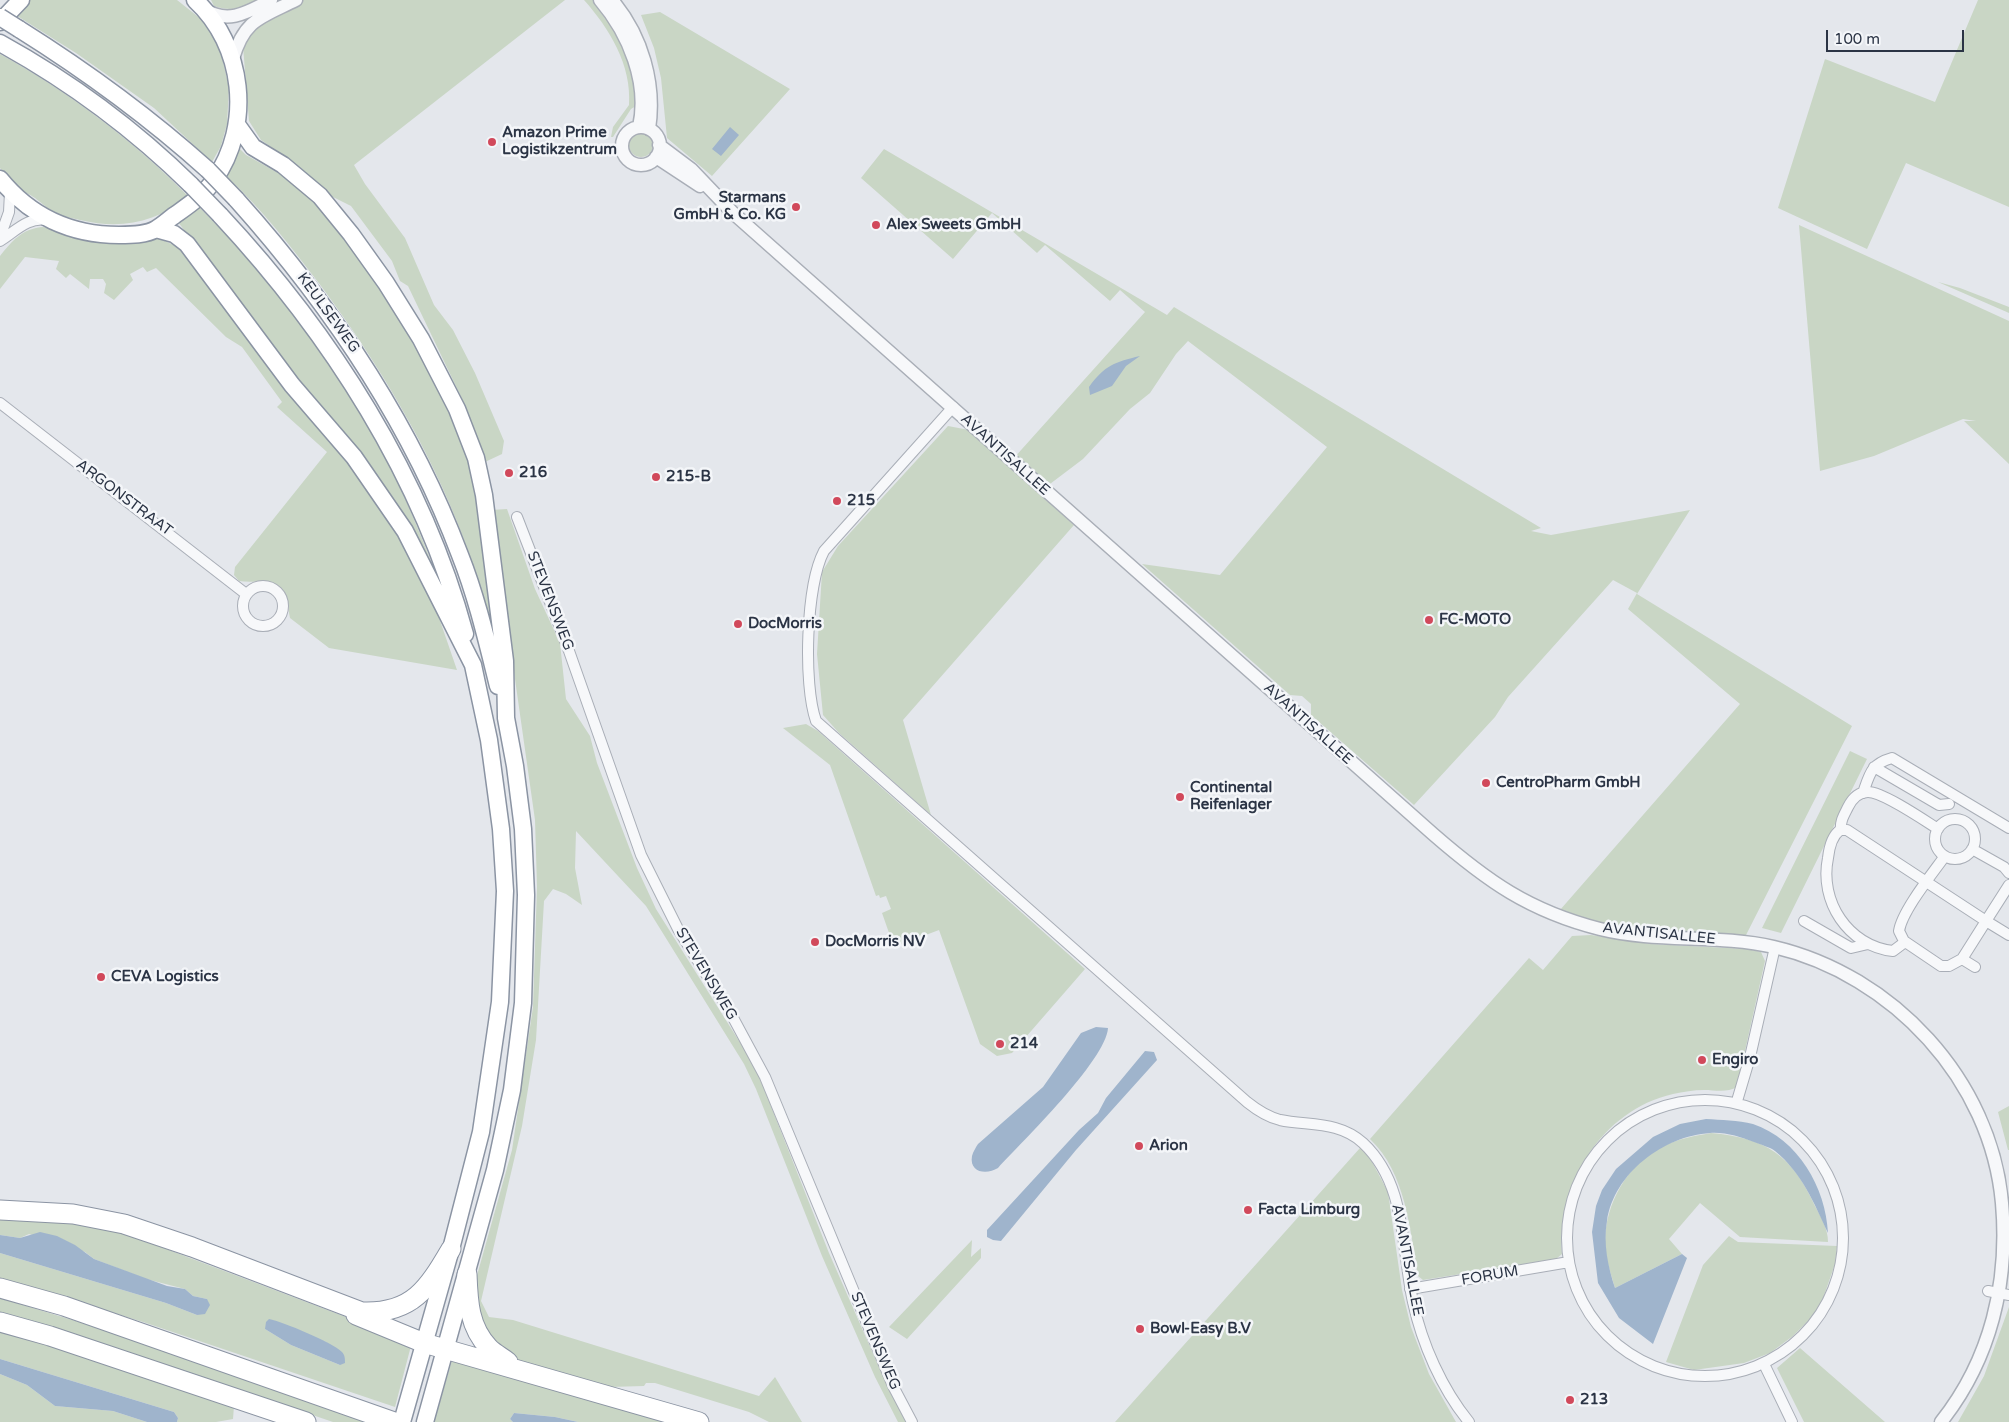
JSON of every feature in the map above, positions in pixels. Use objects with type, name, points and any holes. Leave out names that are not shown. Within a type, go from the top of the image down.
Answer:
[{"type":"highway","points":[[0,22],[21,0]]},
{"type":"highway","points":[[5,185],[30,209],[53,221],[75,230],[112,235],[133,234],[156,229],[196,200],[215,179],[230,151],[238,126],[238,88],[233,59],[217,27],[198,4]]},
{"type":"highway","name":"KEULSEWEG","points":[[0,17],[70,60],[138,110],[208,170],[282,250],[332,317],[372,376],[409,441],[449,525],[467,573],[486,634],[506,718]]},
{"type":"highway","name":"KEULSEWEG","points":[[3,45],[97,106],[154,151],[191,185],[253,250],[309,320],[341,365],[369,412],[408,486],[430,534],[460,615],[473,665]]},
{"type":"highway","points":[[238,126],[252,147],[283,165],[311,188],[348,229],[405,311],[457,409],[476,458],[484,495],[505,661],[506,718],[522,829],[526,894],[523,1003],[519,1044],[502,1142],[425,1422]]},
{"type":"highway","points":[[156,229],[174,234],[186,244],[292,384],[376,487],[417,551],[473,665],[489,740],[496,789],[505,891],[500,1002],[481,1132],[451,1249],[402,1422]]},
{"type":"highway","points":[[0,1210],[72,1214],[124,1224],[168,1238],[362,1312],[383,1312],[398,1308],[412,1300],[426,1288],[451,1249]]},
{"type":"highway","points":[[467,1274],[469,1310],[477,1332],[489,1348],[517,1370]]},
{"type":"highway","points":[[0,1288],[64,1306],[394,1422]]},
{"type":"highway","points":[[334,1302],[360,1318],[424,1343],[699,1422]]},
{"type":"highway","points":[[0,1322],[120,1359],[306,1422]]},
{"type":"street","points":[[198,4],[215,15],[229,17],[245,14],[271,0]]},
{"type":"street","points":[[233,59],[239,38],[248,27],[296,0]]},
{"type":"street","points":[[600,0],[623,32],[636,67],[644,128]]},
{"type":"street","points":[[612,0],[631,28],[643,54],[650,91],[644,128]]},
{"type":"street","points":[[644,128],[630,130],[624,137],[622,146],[624,154],[633,163],[641,165],[649,163],[658,151]]},
{"type":"street","name":"AVANTISALLEE","points":[[644,128],[655,133],[658,151],[692,169],[713,194],[1028,477],[1433,834],[1500,888],[1530,904],[1601,929],[1662,937],[1748,942],[1775,947],[1841,970],[1867,986],[1916,1025],[1958,1076],[1989,1138],[1998,1174],[2004,1247],[1999,1293],[1978,1366],[1958,1401],[1941,1422]]},
{"type":"street","points":[[0,236],[10,212],[5,185]]},
{"type":"street","points":[[0,241],[26,222],[39,219],[53,221]]},
{"type":"street","name":"ARGONSTRAAT","points":[[0,404],[246,594]]},
{"type":"street","name":"AVANTISALLEE","points":[[953,408],[824,551],[817,564],[813,585],[808,683],[810,704],[816,721],[1247,1102],[1262,1112],[1280,1120],[1327,1125],[1350,1134],[1361,1141],[1378,1160],[1393,1191],[1402,1225],[1410,1289],[1428,1350],[1448,1393],[1468,1422]]},
{"type":"street","name":"STEVENSWEG","points":[[517,518],[552,606],[616,790],[645,864],[678,929],[730,1012],[765,1077],[893,1386],[912,1422]]},
{"type":"street","points":[[259,586],[273,588],[280,595],[283,604],[278,618],[266,625],[257,625],[248,620],[242,607],[246,594],[259,586]]},
{"type":"street","points":[[1842,830],[1842,819],[1850,802],[1863,792],[1874,767],[1880,762],[1892,758],[1951,800],[2009,828]]},
{"type":"street","points":[[1874,767],[1939,805],[1951,800]]},
{"type":"street","points":[[1863,792],[1879,794],[1938,828]]},
{"type":"street","points":[[1951,800],[1953,819]]},
{"type":"street","points":[[1953,819],[1965,821],[1971,826],[1975,841],[1972,849],[1960,858],[1945,856],[1936,844],[1938,828],[1943,823],[1953,819]]},
{"type":"street","points":[[1905,942],[1893,952],[1868,944],[1849,929],[1839,918],[1833,908],[1824,873],[1829,850],[1837,832],[1847,830],[2009,935]]},
{"type":"street","points":[[1972,849],[2007,870]]},
{"type":"street","points":[[1945,856],[1900,925],[1900,936],[1905,942],[1944,967],[1953,966],[1962,958],[2009,885]]},
{"type":"street","points":[[1804,921],[1851,948],[1868,944]]},
{"type":"street","points":[[1737,1101],[1750,1057],[1775,947]]},
{"type":"street","points":[[1962,958],[1975,968]]},
{"type":"street","points":[[1699,1100],[1737,1101],[1779,1121],[1796,1134],[1816,1155],[1838,1198],[1843,1221],[1844,1243],[1838,1276],[1830,1300],[1812,1324],[1796,1343],[1764,1364],[1713,1375],[1682,1375],[1652,1368],[1620,1347],[1608,1336],[1592,1316],[1574,1282],[1569,1262],[1568,1217],[1575,1189],[1588,1164],[1605,1142],[1634,1120],[1653,1110],[1680,1102],[1699,1100]]},
{"type":"street","name":"FORUM","points":[[1410,1289],[1569,1262]]},
{"type":"street","points":[[1764,1364],[1792,1422]]},
{"type":"green space","points":[[30,0],[177,0],[206,23],[220,48],[229,88],[227,124],[221,146],[212,162],[154,108],[76,53],[14,14]]},
{"type":"green space","points":[[211,0],[259,0],[242,7],[226,9],[214,6]]},
{"type":"green space","points":[[303,0],[565,0],[354,165],[365,184],[405,238],[434,305],[453,330],[475,373],[504,441],[502,454],[485,462],[463,401],[408,286],[400,281],[392,261],[351,206],[333,197],[301,168],[261,140],[249,121],[243,46],[251,33],[272,15]]},
{"type":"green space","points":[[584,0],[596,0],[603,8],[633,67],[636,106],[631,109],[613,137],[611,137],[613,127],[629,105],[627,76],[623,62],[610,35]]},
{"type":"green space","points":[[1978,0],[2009,0],[2009,207],[1906,163],[1867,249],[1778,208],[1825,59],[1935,102]]},
{"type":"green space","points":[[660,12],[790,89],[712,176],[667,138],[661,78],[654,48],[641,15]]},
{"type":"green space","points":[[0,54],[76,101],[100,119],[169,177],[190,198],[150,218],[124,224],[110,224],[59,215],[29,194],[18,191],[0,168]]},
{"type":"green space","points":[[641,133],[650,136],[653,145],[650,154],[641,157],[632,154],[629,145],[632,136]]},
{"type":"green space","points":[[238,147],[246,155],[289,179],[310,197],[363,257],[443,388],[474,468],[498,649],[463,537],[418,438],[382,376],[321,286],[288,243],[227,177],[225,173]]},
{"type":"green space","points":[[884,149],[1167,315],[1174,307],[1541,528],[1531,531],[1551,535],[1690,510],[1637,594],[1852,726],[1745,937],[1652,932],[1594,923],[1560,910],[1740,704],[1628,609],[1637,593],[1613,580],[1508,697],[1495,717],[1414,805],[1311,715],[1311,704],[1302,696],[1290,695],[1142,564],[1220,575],[1327,447],[1188,341],[1176,354],[1150,393],[1130,409],[1083,459],[1046,487],[1013,459],[1145,312],[1120,290],[1110,301],[1045,245],[1037,253],[992,213],[953,259],[861,178]]},
{"type":"green space","points":[[198,206],[243,253],[285,303],[324,355],[360,410],[395,475],[442,589],[378,483],[178,222]]},
{"type":"green space","points":[[1799,225],[2009,321],[2009,464],[1964,421],[1976,421],[1963,419],[1874,456],[1820,471]]},
{"type":"green space","points":[[42,227],[156,237],[180,248],[368,484],[426,580],[457,670],[329,648],[290,618],[287,598],[279,586],[267,582],[239,581],[234,575],[235,567],[327,452],[277,407],[282,402],[242,347],[226,337],[156,268],[147,272],[143,267],[130,274],[133,280],[114,300],[104,293],[106,284],[103,279],[90,279],[89,289],[70,274],[66,278],[56,269],[59,261],[25,257],[0,289],[0,256],[23,233]]},
{"type":"green space","points":[[1938,282],[1960,288],[2009,307],[2009,313]]},
{"type":"green space","points":[[948,426],[969,430],[1074,525],[903,720],[931,815],[839,733],[823,715],[817,654],[822,572],[838,546]]},
{"type":"green space","points":[[507,509],[535,589],[560,643],[566,699],[590,736],[597,763],[637,868],[656,909],[751,1060],[829,1253],[882,1374],[907,1422],[898,1422],[875,1377],[822,1256],[756,1089],[744,1064],[646,906],[576,831],[575,868],[582,905],[566,894],[553,889],[544,901],[536,1040],[522,1126],[481,1301],[489,1317],[513,1320],[759,1396],[775,1377],[802,1422],[769,1422],[749,1412],[655,1383],[646,1383],[644,1386],[609,1387],[515,1361],[481,1330],[476,1279],[512,1150],[533,1007],[537,887],[535,820],[491,510]]},
{"type":"green space","points":[[806,724],[818,731],[1085,969],[1012,1053],[997,1056],[980,1044],[939,930],[894,947],[882,913],[891,909],[886,896],[880,898],[879,895],[876,896],[830,765],[783,728]]},
{"type":"green space","points":[[1850,751],[1867,759],[1781,933],[1762,928]]},
{"type":"green space","points":[[1591,935],[1651,944],[1747,949],[1761,952],[1765,961],[1737,1087],[1725,1091],[1700,1090],[1673,1094],[1648,1103],[1625,1116],[1605,1133],[1589,1154],[1576,1177],[1567,1202],[1562,1228],[1562,1254],[1556,1259],[1423,1280],[1418,1276],[1409,1221],[1399,1185],[1392,1168],[1370,1139],[1529,958],[1543,970],[1572,936]]},
{"type":"green space","points":[[2009,1106],[2009,1150],[2008,1150],[1998,1112]]},
{"type":"green space","points":[[1711,1133],[1747,1139],[1775,1152],[1786,1162],[1806,1188],[1824,1223],[1828,1242],[1740,1237],[1700,1203],[1669,1239],[1682,1254],[1615,1288],[1607,1260],[1605,1243],[1609,1214],[1620,1187],[1639,1163],[1663,1146]]},
{"type":"green space","points":[[1360,1148],[1370,1158],[1388,1192],[1402,1290],[1411,1327],[1429,1374],[1456,1422],[1115,1422]]},
{"type":"green space","points":[[0,1218],[86,1223],[124,1233],[412,1342],[395,1407],[143,1322],[0,1278],[0,1253],[166,1303],[197,1315],[207,1299],[193,1296],[185,1289],[146,1279],[94,1259],[85,1252],[29,1234],[20,1238],[0,1235]],"holes":[[[265,1329],[304,1334],[326,1342],[340,1365],[291,1345]]]},
{"type":"green space","points":[[1729,1236],[1738,1242],[1837,1246],[1835,1264],[1819,1310],[1793,1336],[1770,1353],[1744,1363],[1694,1370],[1666,1362],[1703,1265]]},
{"type":"green space","points":[[972,1240],[971,1257],[981,1248],[981,1258],[907,1339],[889,1327]]},
{"type":"green space","points":[[0,1298],[125,1336],[387,1422],[333,1422],[112,1347],[0,1314]]},
{"type":"green space","points":[[2009,1307],[2009,1422],[1958,1422],[1984,1376]]},
{"type":"green space","points":[[0,1328],[234,1406],[233,1419],[216,1422],[177,1422],[178,1418],[174,1412],[0,1359]]},
{"type":"green space","points":[[1800,1348],[1885,1422],[1804,1422],[1777,1368]]},
{"type":"green space","points":[[453,1357],[681,1422],[578,1422],[555,1417],[514,1413],[510,1419],[513,1422],[434,1422]]},
{"type":"green space","points":[[0,1374],[27,1385],[55,1406],[113,1411],[147,1422],[0,1422]]},
{"type":"water","points":[[730,127],[739,135],[721,156],[712,149]]},
{"type":"water","points":[[1140,356],[1126,366],[1112,386],[1090,395],[1089,387],[1106,369],[1124,360]]},
{"type":"water","points":[[1096,1027],[1108,1028],[1104,1042],[1093,1060],[1062,1100],[998,1168],[984,1172],[976,1169],[973,1166],[972,1156],[978,1144],[1043,1087],[1081,1033]]},
{"type":"water","points":[[1145,1051],[1154,1052],[1157,1060],[1076,1150],[1001,1241],[987,1237],[987,1230],[1079,1130],[1098,1113],[1106,1098]]},
{"type":"water","points":[[1706,1119],[1753,1124],[1769,1131],[1796,1153],[1807,1167],[1822,1199],[1828,1233],[1800,1179],[1793,1169],[1771,1148],[1727,1134],[1710,1133],[1675,1141],[1659,1150],[1644,1160],[1620,1187],[1612,1204],[1606,1229],[1608,1263],[1615,1288],[1682,1254],[1687,1258],[1653,1344],[1619,1318],[1598,1283],[1592,1232],[1596,1206],[1602,1190],[1616,1169],[1653,1137],[1680,1124]]},
{"type":"water","points":[[40,1232],[57,1236],[75,1245],[94,1259],[167,1286],[185,1289],[193,1296],[207,1299],[210,1305],[205,1314],[197,1315],[166,1303],[0,1253],[0,1235],[20,1238]]},
{"type":"water","points":[[269,1319],[296,1328],[337,1348],[343,1353],[345,1363],[340,1365],[291,1345],[265,1329],[266,1322]]},
{"type":"water","points":[[0,1359],[174,1412],[178,1418],[177,1422],[147,1422],[113,1411],[55,1406],[27,1385],[0,1374]]},
{"type":"water","points":[[514,1413],[555,1417],[578,1422],[513,1422],[510,1419]]},
{"type":"place","name":"Amazon Prime Logistikzentrum","points":[[492,142]]},
{"type":"place","name":"Starmans GmbH & Co. KG","points":[[796,207]]},
{"type":"place","name":"Alex Sweets GmbH","points":[[876,225]]},
{"type":"place","name":"216","points":[[509,473]]},
{"type":"place","name":"215-B","points":[[656,477]]},
{"type":"place","name":"215","points":[[837,501]]},
{"type":"place","name":"FC-MOTO","points":[[1429,620]]},
{"type":"place","name":"DocMorris","points":[[738,624]]},
{"type":"place","name":"CentroPharm GmbH","points":[[1486,783]]},
{"type":"place","name":"Continental Reifenlager","points":[[1180,797]]},
{"type":"place","name":"DocMorris NV","points":[[815,942]]},
{"type":"place","name":"CEVA Logistics","points":[[101,977]]},
{"type":"place","name":"214","points":[[1000,1044]]},
{"type":"place","name":"Engiro","points":[[1702,1060]]},
{"type":"place","name":"Arion","points":[[1139,1146]]},
{"type":"place","name":"Facta Limburg","points":[[1248,1210]]},
{"type":"place","name":"Bowl-Easy B.V","points":[[1140,1329]]},
{"type":"place","name":"213","points":[[1570,1400]]}]
